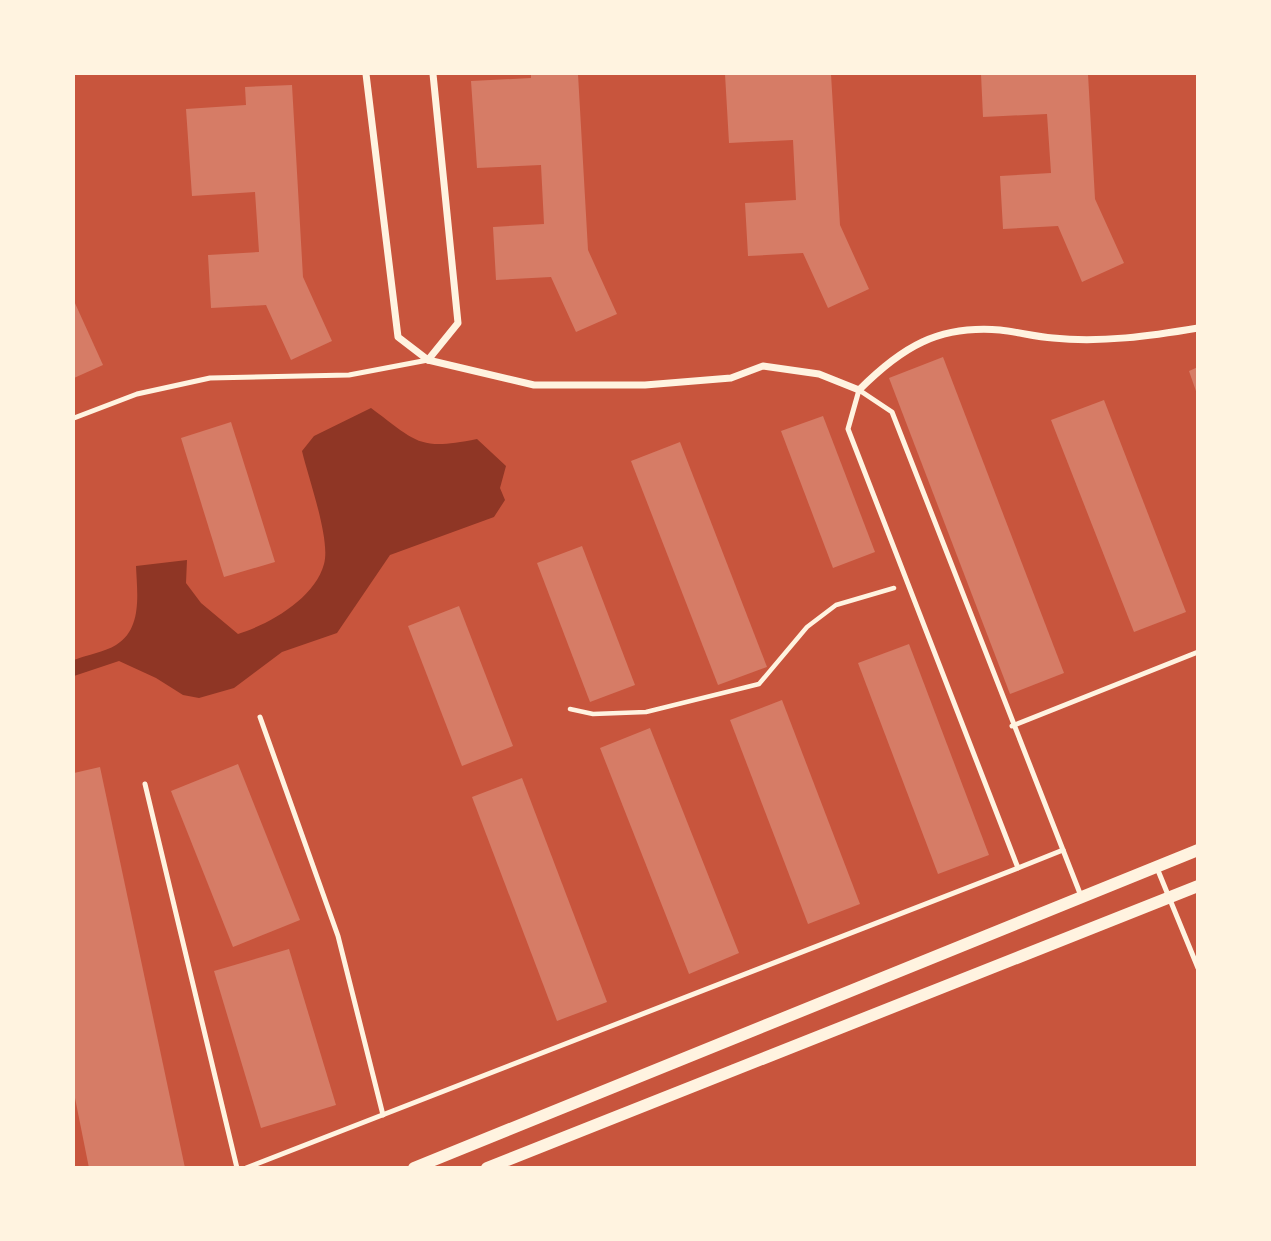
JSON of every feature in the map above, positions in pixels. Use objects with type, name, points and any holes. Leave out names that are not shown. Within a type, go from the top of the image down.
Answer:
[{"type":"street","points":[[366,74],[398,337],[428,360],[534,385],[645,385],[731,378],[763,366],[818,374],[859,390],[885,364],[918,342],[958,329],[1001,330],[1054,338],[1107,339],[1198,328]]},
{"type":"street","points":[[428,360],[458,323],[433,74]]},
{"type":"street","points":[[414,1167],[1198,850]]},
{"type":"street","points":[[487,1167],[1198,886]]},
{"type":"lane","points":[[74,418],[137,394],[210,378],[349,375],[428,360]]},
{"type":"lane","points":[[1018,868],[848,429],[859,390],[892,412],[1012,726],[1081,896]]},
{"type":"lane","points":[[1012,726],[1198,652]]},
{"type":"lane","points":[[260,718],[338,936],[383,1115]]},
{"type":"lane","points":[[145,784],[237,1167]]},
{"type":"lane","points":[[246,1167],[1063,850]]},
{"type":"lane","points":[[1156,866],[1198,968]]},
{"type":"path","points":[[570,709],[593,714],[646,712],[759,684],[807,627],[836,605],[908,584]]},
{"type":"shaded area","points":[[371,408],[419,441],[442,444],[477,439],[506,466],[500,488],[505,500],[494,517],[390,555],[337,633],[282,652],[234,688],[199,698],[183,695],[156,678],[119,661],[74,676],[74,660],[116,645],[131,630],[137,598],[136,566],[187,560],[186,583],[201,603],[238,634],[264,624],[290,608],[311,588],[319,576],[325,553],[322,525],[302,451],[314,436]]},
{"type":"building","points":[[531,74],[578,74],[588,250],[617,314],[576,332],[551,277],[496,280],[493,227],[544,224],[541,165],[477,168],[471,81],[531,78]]},
{"type":"building","points":[[725,74],[831,74],[840,225],[869,289],[828,308],[803,253],[748,256],[745,203],[796,200],[793,140],[729,143]]},
{"type":"building","points":[[981,74],[1088,74],[1095,199],[1124,263],[1082,282],[1058,226],[1003,229],[1000,176],[1051,173],[1047,114],[983,117]]},
{"type":"building","points":[[292,85],[303,277],[332,341],[291,360],[266,305],[211,308],[208,255],[259,252],[255,192],[192,196],[186,109],[246,105],[245,87]]},
{"type":"building","points":[[74,301],[103,365],[74,378]]},
{"type":"building","points":[[943,357],[1064,673],[1010,694],[889,378]]},
{"type":"building","points":[[1198,367],[1198,394],[1197,394],[1189,371]]},
{"type":"building","points":[[1104,400],[1186,612],[1134,632],[1051,420]]},
{"type":"building","points":[[823,416],[875,552],[833,568],[781,431]]},
{"type":"building","points":[[231,422],[275,562],[224,577],[181,438]]},
{"type":"building","points":[[680,442],[767,667],[718,685],[631,461]]},
{"type":"building","points":[[582,546],[635,685],[590,702],[537,563]]},
{"type":"building","points":[[459,606],[513,746],[462,766],[408,626]]},
{"type":"building","points":[[909,644],[989,855],[938,874],[858,663]]},
{"type":"building","points":[[782,700],[860,904],[808,924],[730,720]]},
{"type":"building","points":[[650,728],[739,953],[689,974],[600,748]]},
{"type":"building","points":[[238,764],[300,920],[233,947],[171,791]]},
{"type":"building","points":[[100,767],[185,1168],[89,1168],[74,1093],[74,773]]},
{"type":"building","points":[[522,778],[607,1002],[557,1021],[472,797]]},
{"type":"building","points":[[289,949],[336,1105],[261,1128],[214,971]]}]
